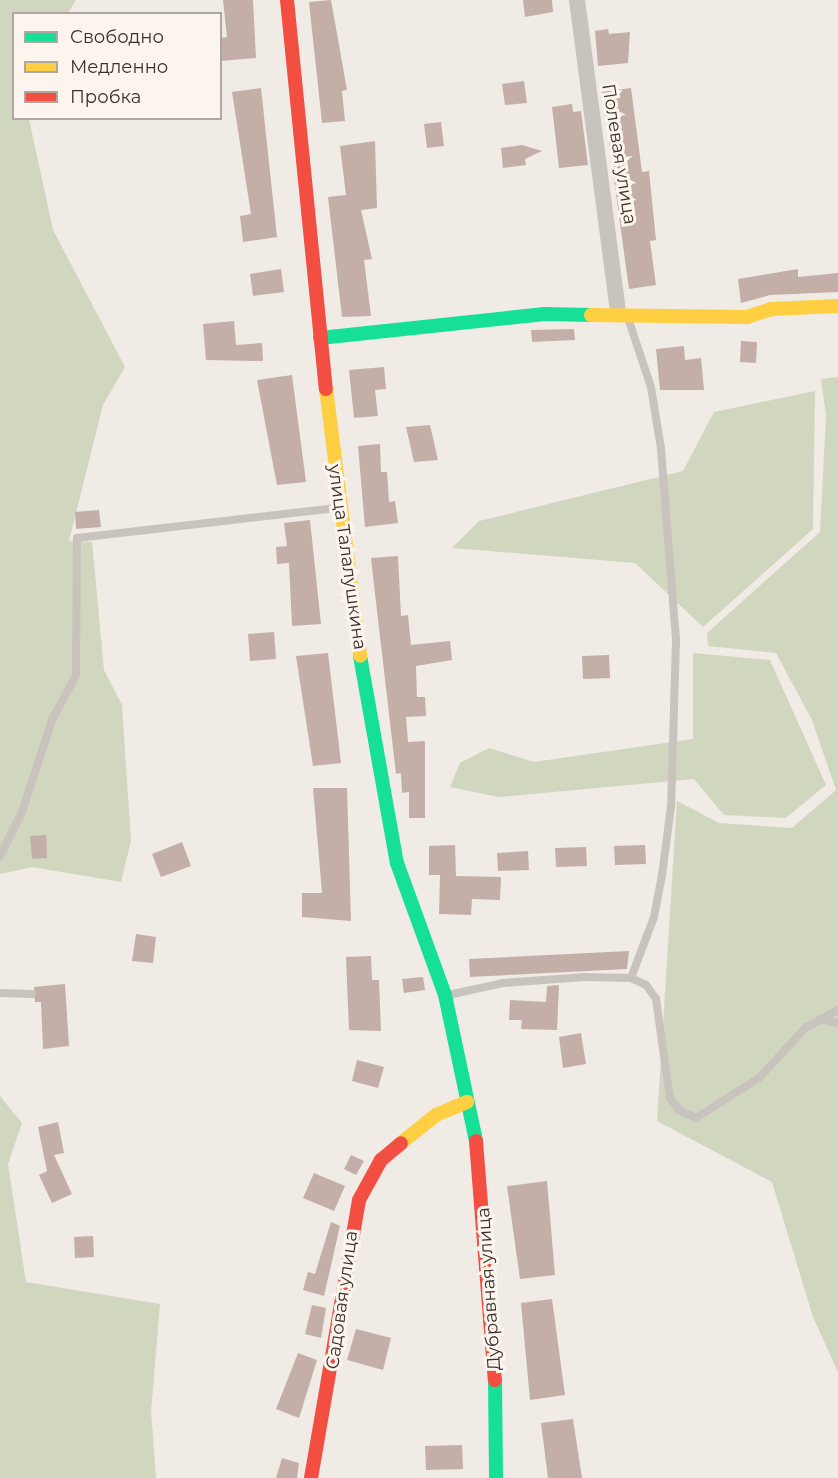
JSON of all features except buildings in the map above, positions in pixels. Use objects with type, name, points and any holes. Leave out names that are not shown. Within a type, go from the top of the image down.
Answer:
[{"type":"street","name":"улица Талалушкина","points":[[287,0],[338,508],[379,783],[397,863],[445,996],[467,1102]]},
{"type":"street","name":"Полевая улица","points":[[577,0],[623,316]]},
{"type":"street","points":[[320,338],[545,314],[747,317],[771,309],[838,306]]},
{"type":"street","name":"Садовая улица","points":[[311,1478],[359,1200],[381,1160],[436,1115],[467,1102]]},
{"type":"street","name":"Дубравная улица","points":[[467,1102],[481,1181],[495,1346],[496,1478]]},
{"type":"lane","points":[[623,316],[645,367],[661,449],[676,640],[666,840],[654,916],[631,978]]},
{"type":"lane","points":[[0,856],[22,812],[52,720],[76,675],[77,538],[338,508]]},
{"type":"lane","points":[[445,996],[503,983],[631,978],[646,985],[656,999],[662,1068],[670,1098],[686,1116],[702,1117],[760,1077],[805,1028],[838,1010]]},
{"type":"lane","points":[[0,993],[32,994]]},
{"type":"lane","points":[[820,1019],[838,1023]]},
{"type":"green space","points":[[0,0],[76,0],[69,12],[12,12],[12,120],[29,120],[53,230],[125,367],[103,405],[69,541],[92,542],[104,670],[122,705],[131,841],[121,882],[32,867],[0,874]]},
{"type":"green space","points":[[838,377],[838,1372],[813,1317],[772,1182],[657,1121],[677,801],[719,823],[792,828],[836,790],[812,720],[776,653],[708,646],[707,633],[820,532],[826,415],[821,379]]},
{"type":"green space","points":[[815,391],[813,529],[703,627],[635,563],[452,548],[479,521],[683,471],[714,412]]},
{"type":"green space","points":[[693,653],[770,660],[826,785],[786,818],[724,815],[694,779],[499,797],[450,787],[460,763],[489,748],[534,762],[693,739]]},
{"type":"green space","points":[[0,1096],[22,1123],[8,1164],[26,1282],[160,1304],[151,1411],[156,1478],[0,1478]]},
{"type":"traffic: fast","points":[[320,338],[545,314],[591,315]]},
{"type":"traffic: fast","points":[[360,656],[397,863],[445,995],[476,1141]]},
{"type":"traffic: fast","points":[[495,1380],[496,1478]]},
{"type":"traffic: slow","points":[[591,315],[747,317],[771,309],[838,306]]},
{"type":"traffic: slow","points":[[326,389],[360,656]]},
{"type":"traffic: slow","points":[[401,1143],[436,1115],[467,1102]]},
{"type":"traffic: jam","points":[[287,0],[326,389]]},
{"type":"traffic: jam","points":[[476,1141],[495,1380]]},
{"type":"traffic: jam","points":[[311,1478],[359,1200],[381,1160],[401,1143]]}]
